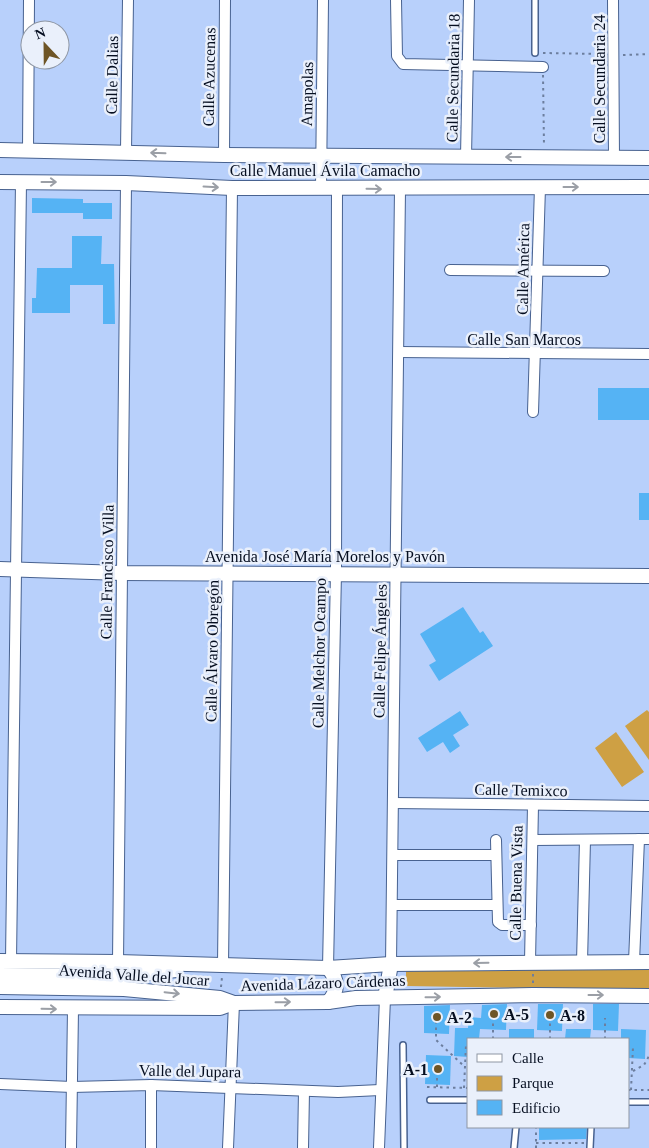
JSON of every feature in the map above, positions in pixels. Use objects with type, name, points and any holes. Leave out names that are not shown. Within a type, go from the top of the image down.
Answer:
[{"type":"street","points":[[28,150],[29,0]]},
{"type":"street","name":"Calle Dalias","points":[[126,151],[128,0]]},
{"type":"street","name":"Calle Azucenas","points":[[224,155],[225,0]]},
{"type":"street","name":"Amapolas","points":[[321,188],[323,0]]},
{"type":"street","points":[[396,0],[397,56],[400,62],[406,65],[543,67]]},
{"type":"street","name":"Calle Secundaria 18","points":[[466,157],[469,0]]},
{"type":"street","name":"Calle Secundaria 24","points":[[613,0],[614,158]]},
{"type":"street","name":"Calle Manuel Ávila Camacho","points":[[0,150],[126,151],[224,155],[649,158]]},
{"type":"street","name":"Calle Manuel Ávila Camacho","points":[[0,182],[126,183],[232,188],[649,187]]},
{"type":"street","points":[[5,961],[16,569],[21,182]]},
{"type":"street","name":"Calle Francisco Villa","points":[[118,962],[126,183]]},
{"type":"street","name":"Calle América","points":[[533,412],[540,186]]},
{"type":"street","name":"Calle Álvaro Obregón","points":[[223,965],[232,188]]},
{"type":"street","name":"Calle Melchor Ocampo","points":[[328,968],[336,572],[337,188]]},
{"type":"street","name":"Calle Felipe Ángeles","points":[[390,964],[393,855],[400,189]]},
{"type":"street","points":[[450,270],[604,271]]},
{"type":"street","name":"Calle San Marcos","points":[[399,352],[649,354]]},
{"type":"street","name":"Avenida José María Morelos y Pavón","points":[[0,568],[122,572],[336,572],[649,576]]},
{"type":"street","name":"Calle Temixco","points":[[393,803],[649,806]]},
{"type":"street","name":"Calle Buena Vista","points":[[531,962],[533,805]]},
{"type":"street","points":[[533,840],[644,839],[634,962]]},
{"type":"street","points":[[496,840],[497,920],[500,924],[530,925]]},
{"type":"street","points":[[582,962],[585,840]]},
{"type":"street","points":[[393,855],[496,855]]},
{"type":"street","points":[[392,905],[497,905]]},
{"type":"street","name":"Avenida Lázaro Cárdenas","points":[[5,961],[328,968],[390,964],[649,962]]},
{"type":"street","points":[[379,1148],[385,998],[390,964]]},
{"type":"street","name":"Avenida Valle del Jucar","points":[[0,987],[124,982],[223,965]]},
{"type":"street","points":[[328,968],[334,974],[337,987],[334,996],[328,1002]]},
{"type":"street","name":"Avenida Valle del Jucar","points":[[0,975],[124,982],[220,998],[234,1003]]},
{"type":"street","name":"Avenida Lázaro Cárdenas","points":[[0,1007],[73,1009],[220,1008],[234,1003],[328,1002],[385,998],[533,995],[649,996]]},
{"type":"street","points":[[228,1148],[229,1087],[234,1003]]},
{"type":"street","points":[[71,1148],[73,1009]]},
{"type":"street","name":"Valle del Jupara","points":[[0,1084],[72,1087],[151,1084],[304,1091],[380,1090]]},
{"type":"street","points":[[151,1084],[151,1148]]},
{"type":"street","points":[[303,1148],[304,1091]]},
{"type":"lane","points":[[535,0],[535,53]]},
{"type":"lane","points":[[404,1045],[404,1148]]},
{"type":"lane","points":[[430,1100],[467,1100]]},
{"type":"lane","points":[[629,1102],[649,1102]]},
{"type":"lane","points":[[514,1148],[516,1128]]},
{"type":"lane","points":[[588,1146],[591,1128]]},
{"type":"path","points":[[535,53],[649,54]]},
{"type":"path","points":[[543,53],[544,157]]},
{"type":"path","points":[[531,962],[533,995]]},
{"type":"path","points":[[494,1017],[494,1038]]},
{"type":"path","points":[[605,1018],[605,1038]]},
{"type":"path","points":[[550,1019],[550,1038]]},
{"type":"path","points":[[436,1021],[436,1040],[465,1067]]},
{"type":"path","points":[[427,1087],[466,1088],[466,1045]]},
{"type":"path","points":[[633,1047],[629,1090],[649,1090]]},
{"type":"path","points":[[632,1071],[644,1064],[649,1056]]},
{"type":"path","points":[[437,1073],[437,1087]]},
{"type":"path","points":[[536,1128],[536,1148]]},
{"type":"path","points":[[536,1142],[588,1146]]},
{"type":"green space","points":[[647,710],[649,712],[649,760],[625,726]]},
{"type":"green space","points":[[616,732],[644,772],[622,787],[595,748]]},
{"type":"green space","points":[[406,969],[649,970],[649,990],[406,986]]},
{"type":"building","points":[[32,198],[83,199],[83,203],[112,203],[112,219],[83,219],[83,213],[32,213]]},
{"type":"building","points":[[72,236],[102,236],[101,264],[114,264],[115,324],[103,324],[103,285],[70,285],[70,313],[32,313],[32,298],[36,298],[37,268],[72,268]]},
{"type":"building","points":[[598,388],[649,388],[649,420],[598,420]]},
{"type":"building","points":[[639,493],[649,493],[649,520],[639,520]]},
{"type":"building","points":[[463,607],[480,633],[483,631],[493,646],[439,681],[429,665],[436,661],[420,634]]},
{"type":"building","points":[[460,711],[469,725],[453,735],[460,746],[450,753],[443,742],[427,752],[418,738]]},
{"type":"building","points":[[507,1004],[506,1030],[480,1029],[479,1038],[467,1038],[467,1057],[454,1056],[455,1028],[468,1028],[469,1017],[481,1018],[482,1005]]},
{"type":"building","name":"A-8","points":[[538,1004],[563,1004],[562,1031],[537,1030]]},
{"type":"building","points":[[593,1004],[619,1004],[618,1031],[593,1030]]},
{"type":"building","name":"A-2","points":[[450,1005],[449,1034],[424,1033],[424,1006]]},
{"type":"building","points":[[509,1029],[534,1029],[534,1038],[509,1038]]},
{"type":"building","points":[[566,1029],[591,1029],[590,1038],[565,1038]]},
{"type":"building","points":[[621,1029],[646,1030],[645,1059],[629,1058],[629,1038],[621,1038]]},
{"type":"building","name":"A-1","points":[[426,1055],[451,1056],[450,1085],[425,1084]]},
{"type":"building","points":[[539,1128],[587,1128],[586,1139],[539,1140]]},
{"type":"place","name":"A-5","points":[[494,1014]]},
{"type":"place","name":"A-8","points":[[550,1015]]},
{"type":"place","name":"A-2","points":[[437,1017]]},
{"type":"place","name":"A-1","points":[[438,1069]]}]
